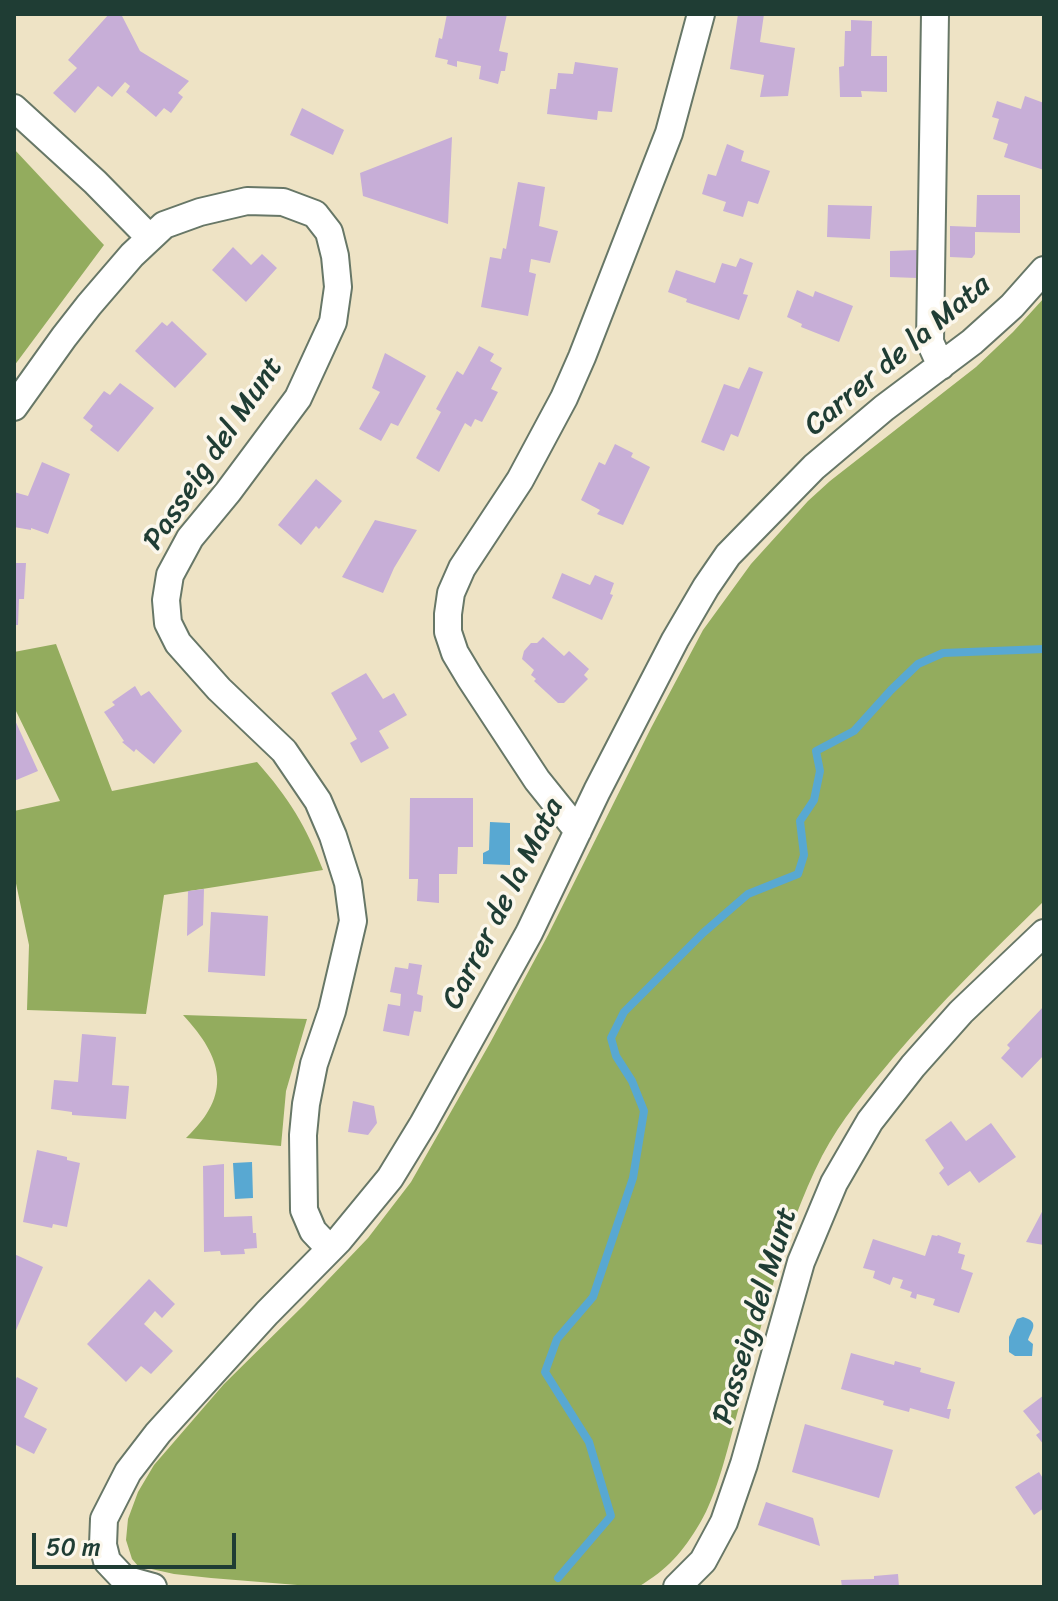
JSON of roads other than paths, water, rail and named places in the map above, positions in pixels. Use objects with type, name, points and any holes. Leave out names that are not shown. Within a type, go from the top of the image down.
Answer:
[{"type":"street","points":[[578,831],[537,780],[455,653],[448,632],[451,593],[462,568],[520,480],[582,357],[669,133],[701,14]]},
{"type":"street","points":[[935,14],[930,342],[941,366]]},
{"type":"street","points":[[14,108],[95,182],[150,238]]},
{"type":"street","name":"Passeig del Munt","points":[[14,407],[89,305],[132,255],[164,225],[200,212],[247,201],[283,202],[315,214],[329,232],[338,287],[333,322],[298,398],[190,538],[170,575],[166,600],[168,623],[178,643],[219,689],[284,751],[318,801],[348,883],[353,921],[332,1011],[314,1064],[303,1135],[304,1210],[313,1231],[330,1249]]},
{"type":"street","name":"Carrer de la Mata","points":[[153,1587],[124,1579],[107,1561],[103,1545],[104,1519],[128,1472],[158,1433],[330,1249],[390,1178],[529,933],[675,640],[728,555],[814,467],[1012,306],[1044,270]]},
{"type":"street","name":"Passeig del Munt","points":[[677,1587],[703,1561],[724,1522],[744,1464],[801,1262],[834,1183],[870,1121],[913,1066],[961,1012],[1044,933]]},
{"type":"water","points":[[490,822],[510,823],[510,865],[483,864],[483,853],[489,850]]},
{"type":"water","points":[[252,1162],[253,1198],[235,1199],[233,1163]]},
{"type":"water","points":[[1023,1317],[1033,1324],[1028,1340],[1033,1344],[1032,1356],[1015,1356],[1009,1352],[1009,1337],[1017,1319]]},
{"type":"waterway","points":[[558,1578],[611,1516],[589,1442],[545,1372],[557,1339],[593,1297],[633,1178],[644,1111],[632,1081],[616,1056],[611,1038],[624,1012],[703,933],[748,894],[798,874],[804,855],[800,821],[814,800],[820,771],[816,751],[854,731],[918,664],[943,653],[1044,649]]}]
